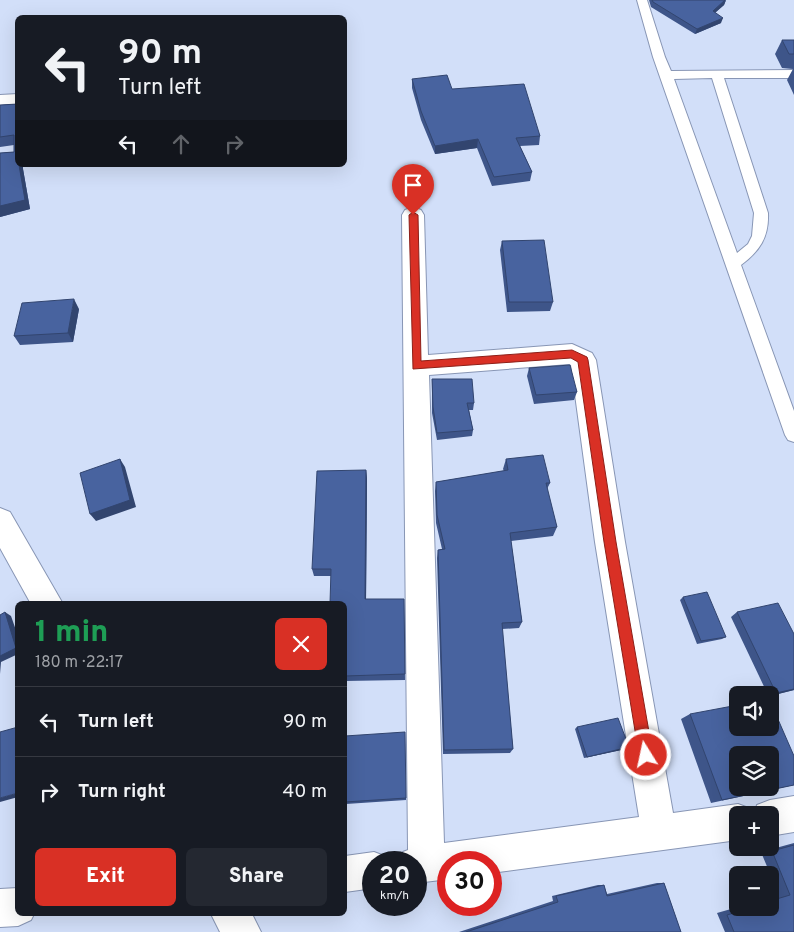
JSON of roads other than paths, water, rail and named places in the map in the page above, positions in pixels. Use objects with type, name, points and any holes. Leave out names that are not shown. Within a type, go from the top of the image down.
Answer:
[{"type":"main road","points":[[0,101],[15,100]]},
{"type":"main road","points":[[413,215],[421,851]]},
{"type":"main road","points":[[416,366],[563,354],[572,354],[583,360],[610,542],[659,832]]},
{"type":"main road","points":[[0,521],[46,601]]},
{"type":"main road","points":[[779,816],[794,814]]},
{"type":"main road","points":[[427,863],[729,823]]},
{"type":"main road","points":[[347,874],[362,872]]},
{"type":"main road","points":[[0,908],[15,907]]},
{"type":"main road","points":[[231,916],[242,932]]},
{"type":"lane","points":[[642,0],[659,57],[794,435]]},
{"type":"lane","points":[[667,75],[794,74]]},
{"type":"lane","points":[[717,75],[761,212],[762,231],[753,249],[734,264]]}]
